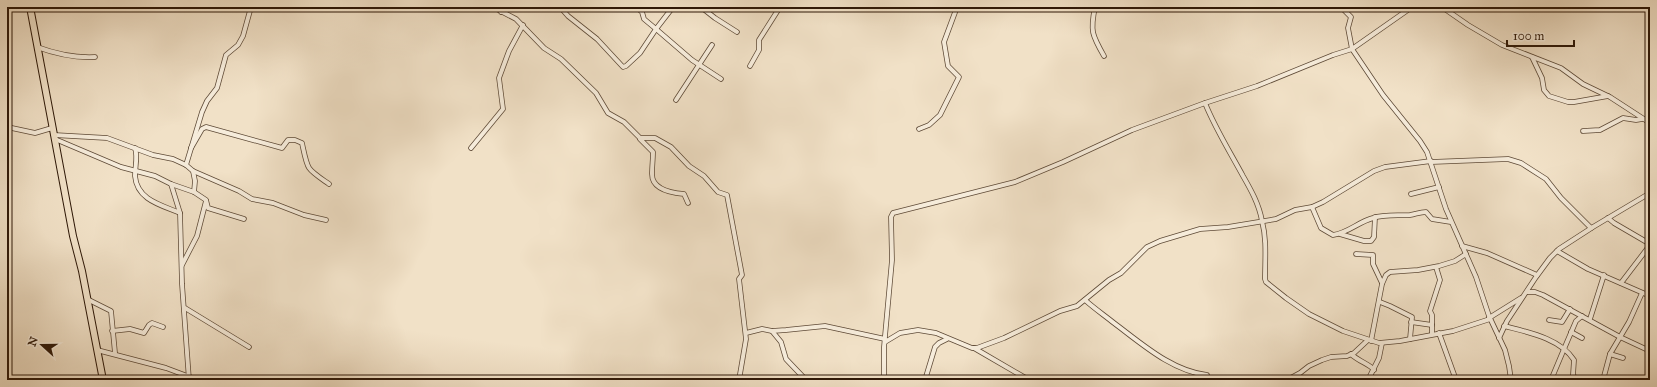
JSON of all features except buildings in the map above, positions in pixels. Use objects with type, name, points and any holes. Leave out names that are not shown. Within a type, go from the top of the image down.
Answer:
[{"type":"main road","points":[[30,7],[73,236],[103,380]]},
{"type":"street","points":[[186,165],[207,101],[217,88],[226,55],[240,42],[245,31],[251,7]]},
{"type":"street","points":[[494,7],[516,19],[544,48],[561,59],[596,93],[608,112],[624,122],[653,152],[653,180],[661,189],[675,194],[684,194],[688,203]]},
{"type":"street","points":[[501,12],[506,7]]},
{"type":"street","points":[[560,7],[568,16],[597,39],[623,67],[640,53],[673,7]]},
{"type":"street","points":[[636,7],[642,12],[644,19],[692,60],[721,79]]},
{"type":"street","points":[[700,7],[737,32]]},
{"type":"street","points":[[750,66],[759,50],[759,40],[780,7]]},
{"type":"street","points":[[919,130],[929,125],[940,115],[959,77],[948,66],[944,42],[957,7]]},
{"type":"street","points":[[1095,7],[1092,21],[1092,32],[1104,56]]},
{"type":"street","points":[[1341,7],[1351,17],[1348,28],[1352,49],[1383,95],[1420,141],[1431,161],[1451,222],[1476,277],[1490,319],[1508,358],[1510,380]]},
{"type":"street","points":[[884,380],[885,340],[892,260],[893,213],[1015,182],[1063,162],[1132,130],[1205,103],[1257,86],[1333,55],[1352,49],[1412,7]]},
{"type":"street","points":[[1442,7],[1468,25],[1502,44],[1561,68],[1583,84],[1608,96],[1650,123]]},
{"type":"street","points":[[471,148],[503,109],[499,78],[509,51],[523,25]]},
{"type":"street","points":[[676,100],[712,45]]},
{"type":"street","points":[[37,47],[69,56],[95,57]]},
{"type":"street","points":[[1532,57],[1542,78],[1544,90],[1549,96],[1568,102],[1608,96]]},
{"type":"street","points":[[1205,103],[1217,130],[1254,195],[1263,221],[1266,247],[1266,282],[1309,314],[1343,331],[1369,340],[1382,343],[1394,342],[1453,331],[1490,319],[1524,296]]},
{"type":"street","points":[[1583,131],[1600,130],[1623,118],[1636,120],[1642,119]]},
{"type":"street","points":[[7,127],[35,133],[52,128]]},
{"type":"street","points":[[191,148],[202,129],[206,127],[282,148],[288,140],[295,140],[302,143],[305,161],[309,170],[329,184]]},
{"type":"street","points":[[54,137],[102,137],[153,155],[173,159],[186,165],[193,172],[239,191],[252,199],[273,202],[304,215],[326,220]]},
{"type":"street","points":[[54,137],[98,158],[155,176],[171,184],[194,192],[206,200],[208,208],[244,219]]},
{"type":"street","points":[[640,138],[655,138],[671,147],[689,166],[704,176],[718,192],[727,196],[742,275],[739,279],[746,333],[746,343],[739,380]]},
{"type":"street","points":[[135,148],[136,181],[144,196],[180,213]]},
{"type":"street","points":[[974,348],[1004,338],[1055,313],[1077,306],[1105,283],[1121,273],[1147,247],[1153,244],[1192,231],[1276,219],[1295,210],[1312,207],[1323,202],[1374,171],[1385,167],[1431,161],[1508,159],[1521,162],[1546,179],[1564,201],[1591,228]]},
{"type":"street","points":[[193,172],[195,180],[194,192]]},
{"type":"street","points":[[96,350],[115,353],[166,368],[190,379],[181,265],[180,213],[171,184]]},
{"type":"street","points":[[1411,194],[1439,187]]},
{"type":"street","points":[[1499,338],[1504,326],[1537,275],[1557,251],[1591,228],[1650,193]]},
{"type":"street","points":[[181,265],[197,236],[206,200]]},
{"type":"street","points":[[1312,207],[1321,228],[1332,235],[1339,234],[1361,222],[1387,215],[1411,215],[1426,212],[1432,218],[1451,222]]},
{"type":"street","points":[[1339,234],[1364,241],[1373,240],[1375,217]]},
{"type":"street","points":[[1608,218],[1650,245],[1621,283]]},
{"type":"street","points":[[1462,246],[1487,253],[1537,275]]},
{"type":"street","points":[[1557,251],[1650,296]]},
{"type":"street","points":[[1356,254],[1373,255],[1372,264],[1382,284]]},
{"type":"street","points":[[1288,380],[1309,366],[1322,360],[1330,357],[1344,357],[1352,354],[1369,340],[1380,302],[1382,284],[1386,275],[1390,272],[1436,267],[1455,261],[1466,254]]},
{"type":"street","points":[[1432,334],[1432,315],[1430,311],[1440,280],[1436,267]]},
{"type":"street","points":[[1590,319],[1604,275]]},
{"type":"street","points":[[1533,283],[1538,293]]},
{"type":"street","points":[[1527,292],[1538,293],[1590,319],[1620,337],[1650,351]]},
{"type":"street","points":[[1603,380],[1610,354],[1629,322],[1642,293]]},
{"type":"street","points":[[87,299],[111,310],[115,353]]},
{"type":"street","points":[[1085,300],[1098,312],[1168,361],[1193,374],[1207,376]]},
{"type":"street","points":[[1380,302],[1411,317],[1410,339]]},
{"type":"street","points":[[185,308],[249,347]]},
{"type":"street","points":[[1549,320],[1562,322],[1570,310]]},
{"type":"street","points":[[1551,380],[1576,321],[1582,316]]},
{"type":"street","points":[[1411,322],[1432,325]]},
{"type":"street","points":[[112,331],[130,329],[144,333],[152,323],[163,328]]},
{"type":"street","points":[[746,333],[762,329],[786,330],[825,326],[885,340],[900,333],[908,333],[915,330],[930,332],[974,348],[1029,380]]},
{"type":"street","points":[[1504,326],[1530,332],[1564,349],[1574,360],[1573,374],[1577,380]]},
{"type":"street","points":[[772,330],[781,342],[786,359],[806,380]]},
{"type":"street","points":[[1571,332],[1582,338]]},
{"type":"street","points":[[1439,333],[1456,380]]},
{"type":"street","points":[[925,380],[935,347],[947,339]]},
{"type":"street","points":[[1368,380],[1379,358],[1382,343]]},
{"type":"street","points":[[1352,354],[1362,363],[1372,367],[1374,370]]},
{"type":"street","points":[[1610,354],[1623,358]]}]
